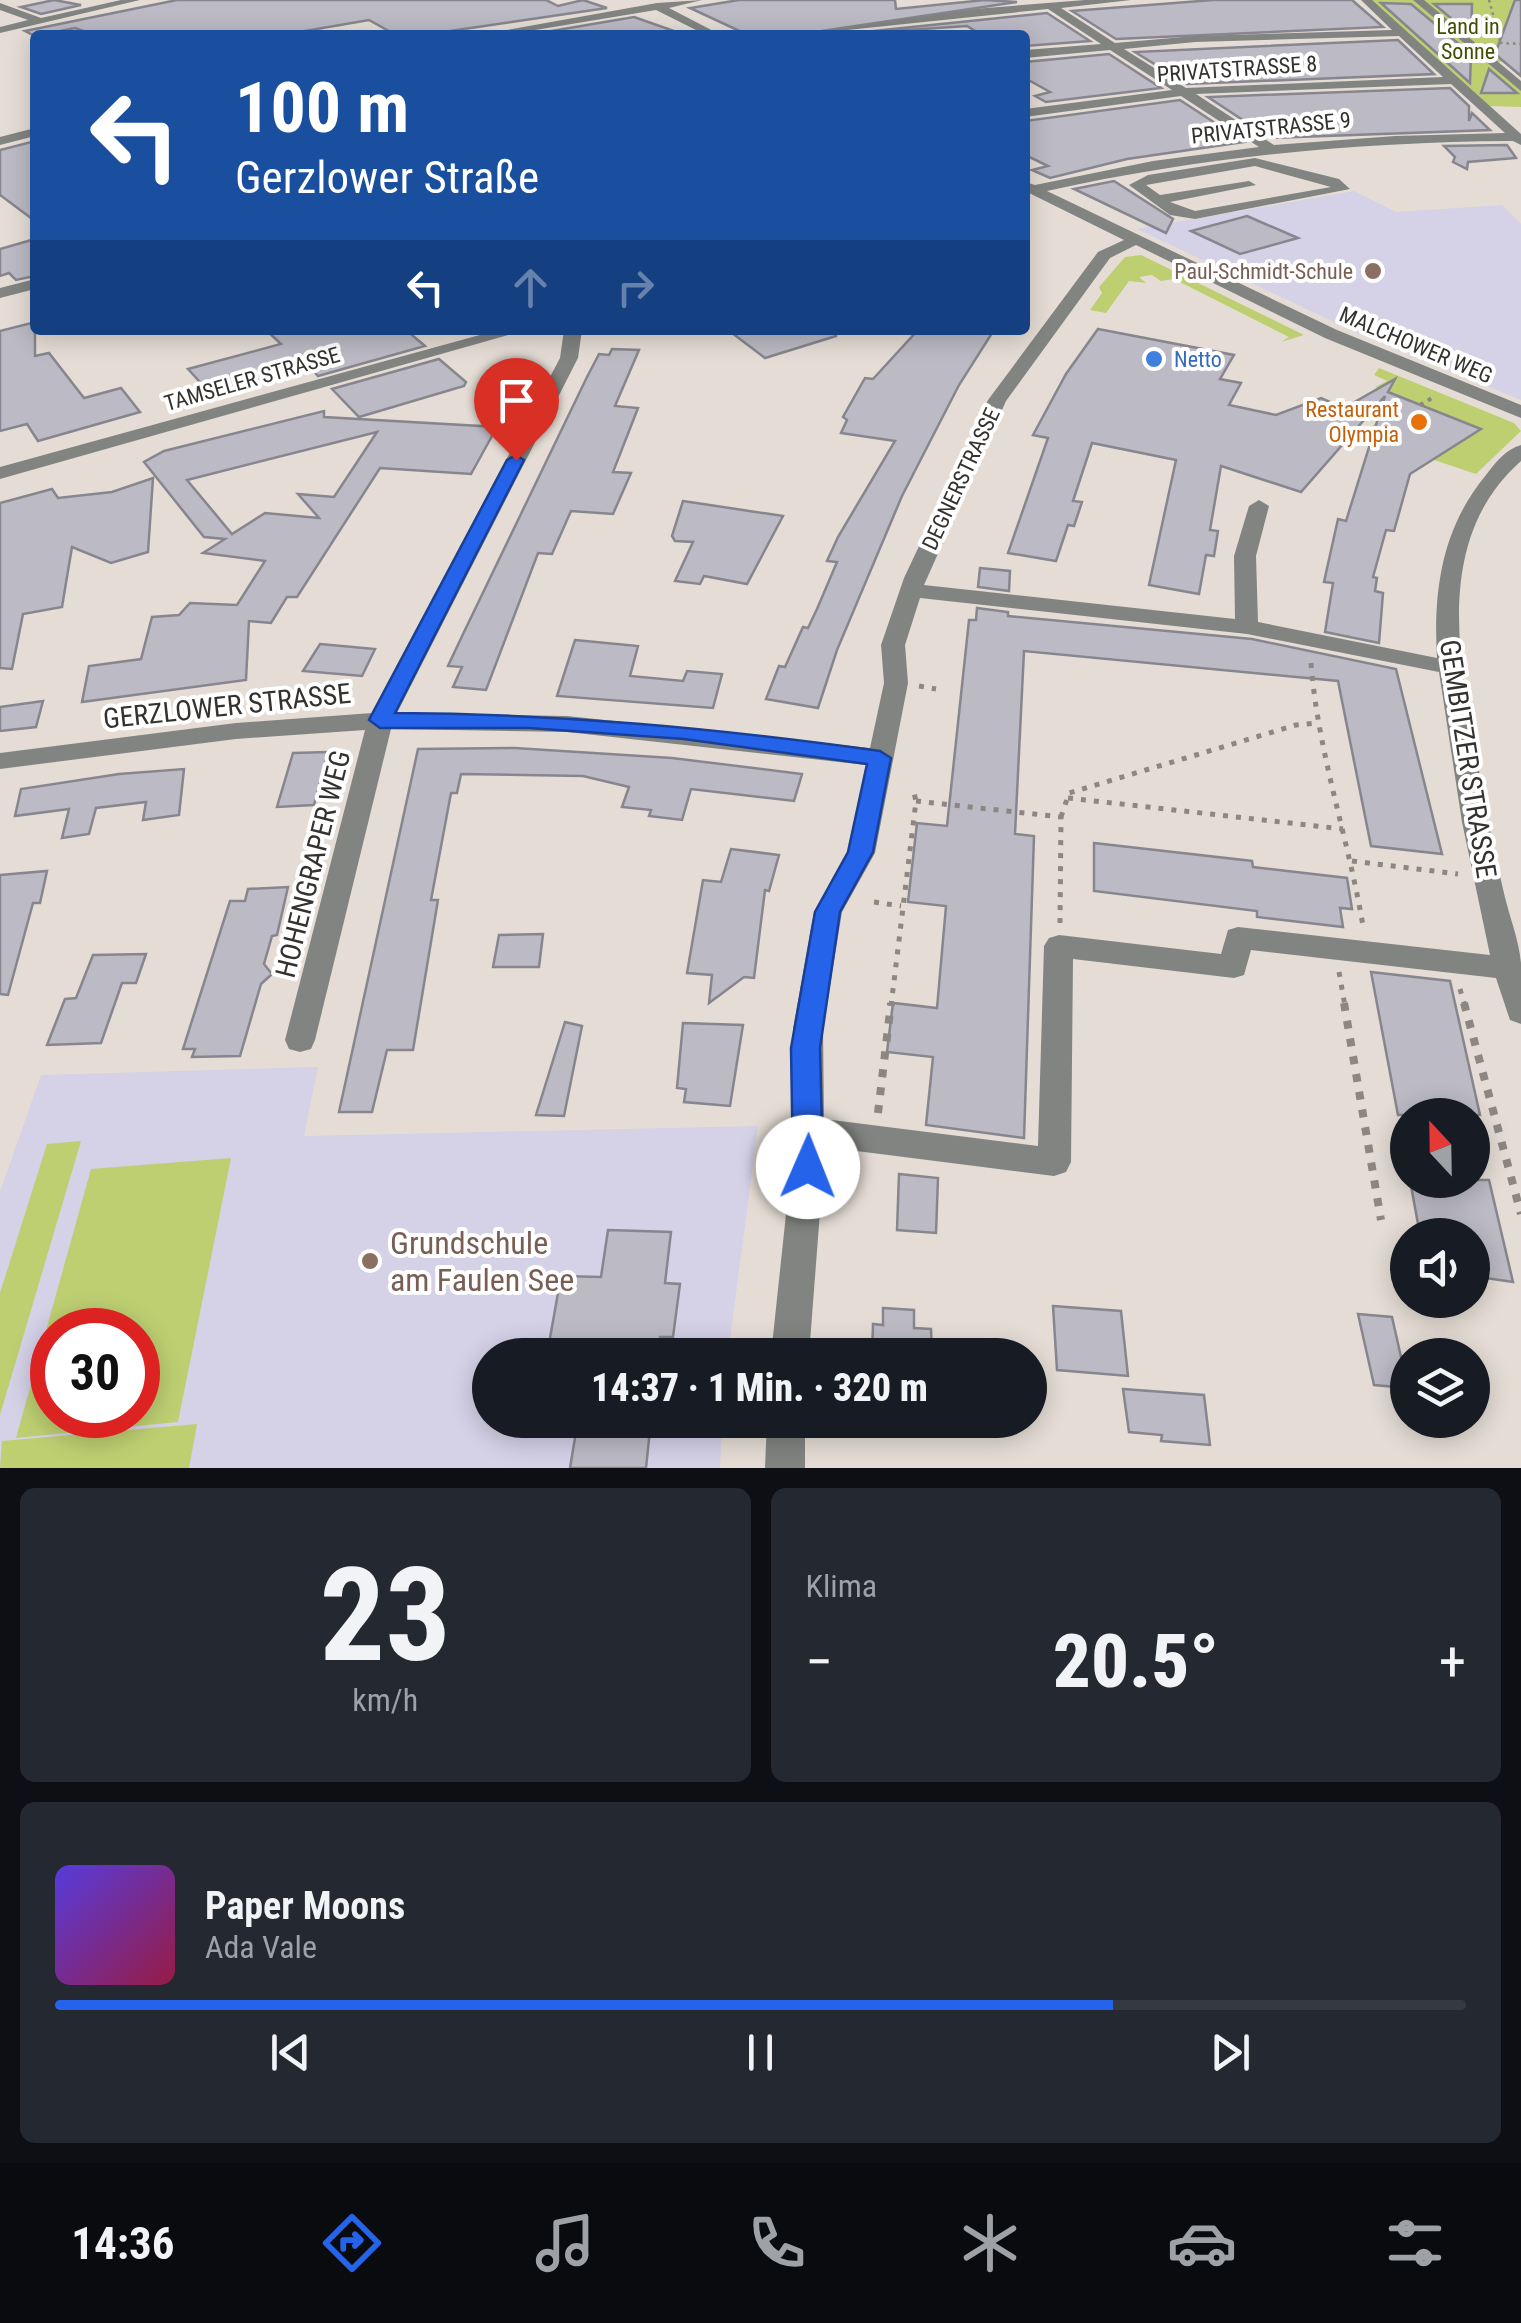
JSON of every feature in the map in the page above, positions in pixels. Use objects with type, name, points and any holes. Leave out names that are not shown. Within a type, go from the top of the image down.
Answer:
[{"type":"street","points":[[0,30],[135,0]]},
{"type":"street","points":[[643,0],[705,30]]},
{"type":"street","points":[[515,30],[696,0]]},
{"type":"street","points":[[841,30],[1045,2],[1126,0]]},
{"type":"street","points":[[1366,0],[1520,139]]},
{"type":"street","points":[[1418,0],[1521,87]]},
{"type":"street","points":[[1045,2],[1270,148]]},
{"type":"street","points":[[0,6],[40,21]]},
{"type":"street","points":[[1030,53],[1111,45],[1403,33]]},
{"type":"street","name":"PRIVATSTRASSE 8","points":[[1030,112],[1183,92],[1454,80]]},
{"type":"street","points":[[0,141],[30,133]]},
{"type":"street","name":"PRIVATSTRASSE 9","points":[[1032,193],[1166,162],[1270,148],[1520,139]]},
{"type":"street","points":[[1262,162],[1290,182],[1276,200],[1187,215],[1156,200],[1136,184],[1175,174],[1262,162]]},
{"type":"street","points":[[1219,168],[1276,200]]},
{"type":"street","points":[[1175,174],[1235,209]]},
{"type":"street","points":[[1156,200],[1206,192],[1243,179],[1290,182]]},
{"type":"street","name":"MALCHOWER WEG","points":[[1032,193],[1331,334],[1521,412]]},
{"type":"street","name":"DEGNERSTRASSE","points":[[792,1338],[810,1132],[806,1048],[828,912],[860,852],[896,683],[891,652],[910,590],[998,400],[1104,255],[1135,240]]},
{"type":"street","points":[[0,293],[30,285]]},
{"type":"street","name":"TAMSELER STRASSE","points":[[0,473],[500,335]]},
{"type":"street","name":"HOHENGRAPER WEG","points":[[300,1040],[380,720],[569,358],[573,335]]},
{"type":"street","name":"GEMBITZER STRASSE","points":[[1521,450],[1482,494],[1458,538],[1449,588],[1448,667],[1484,877],[1521,1012]]},
{"type":"street","points":[[1247,627],[1245,556],[1259,506]]},
{"type":"street","name":"DEGNERSTRASSE","points":[[910,590],[1247,627],[1448,667]]},
{"type":"street","name":"GERZLOWER STRASSE","points":[[0,762],[249,730],[380,720],[529,721],[684,732],[880,758]]},
{"type":"street","points":[[810,1132],[1054,1162],[1060,946],[1234,968],[1238,938],[1507,968]]},
{"type":"street","points":[[785,1468],[786,1438]]},
{"type":"path","points":[[1489,0],[1501,43]]},
{"type":"path","points":[[1307,638],[1316,723],[1352,861],[1368,954]]},
{"type":"path","points":[[1060,946],[1061,817],[1070,793],[1258,736],[1316,723]]},
{"type":"path","points":[[875,1139],[916,801],[913,789]]},
{"type":"path","points":[[1068,798],[1344,830]]},
{"type":"path","points":[[916,801],[1061,817]]},
{"type":"path","points":[[1352,861],[1484,877]]},
{"type":"path","points":[[874,902],[901,906]]},
{"type":"path","points":[[1336,950],[1381,1220]]},
{"type":"path","points":[[1453,962],[1521,1214]]},
{"type":"shaded area","name":"Paul-Schmidt-Schule","points":[[1354,191],[1396,212],[1502,205],[1521,224],[1521,400],[1353,331],[1137,229]]},
{"type":"shaded area","name":"Grundschule am Faulen See","points":[[318,1067],[304,1136],[758,1126],[730,1338],[472,1338],[472,1438],[721,1438],[720,1468],[0,1468],[0,1192],[41,1075]]},
{"type":"green space","name":"Land in Sonne","points":[[1371,0],[1521,0],[1521,63],[1497,62],[1521,84],[1521,107],[1487,106]]},
{"type":"green space","points":[[1141,255],[1304,335],[1281,342],[1289,337],[1174,279],[1161,281],[1152,275],[1139,277],[1146,283],[1129,281],[1106,313],[1090,310],[1102,293],[1099,287],[1125,257]]},
{"type":"green space","points":[[1379,368],[1514,423],[1521,431],[1476,474],[1294,413],[1302,408],[1366,430],[1375,424],[1444,452],[1479,428],[1375,387],[1387,381],[1374,375]]},
{"type":"green space","points":[[81,1141],[0,1415],[0,1293],[47,1144]]},
{"type":"green space","points":[[231,1158],[178,1422],[160,1424],[160,1308],[52,1308],[91,1169]]},
{"type":"green space","points":[[30,1388],[30,1437],[16,1438]]},
{"type":"green space","points":[[197,1424],[189,1468],[0,1468],[2,1441],[160,1438],[160,1427]]},
{"type":"building","points":[[54,0],[81,5],[41,14],[21,7]]},
{"type":"building","points":[[177,0],[546,0],[558,6],[583,0],[607,8],[457,30],[387,30],[369,20],[311,30],[25,31]]},
{"type":"building","points":[[739,0],[895,0],[896,9],[985,0],[1017,2],[829,30],[737,30],[690,8]]},
{"type":"building","points":[[1213,0],[1352,0],[1383,27],[1116,39],[1072,11]]},
{"type":"building","points":[[1515,0],[1521,0],[1521,76],[1495,54]]},
{"type":"building","points":[[1381,3],[1411,4],[1471,54],[1470,83]]},
{"type":"building","points":[[1434,4],[1472,4],[1471,35]]},
{"type":"building","points":[[1047,13],[1090,41],[1030,46],[1030,30],[974,30],[967,26],[883,30]]},
{"type":"building","points":[[634,17],[671,30],[557,30]]},
{"type":"building","points":[[1398,40],[1434,74],[1187,84],[1135,52]]},
{"type":"building","points":[[1109,54],[1161,88],[1046,102],[1035,96],[1050,92],[1030,81],[1030,62]]},
{"type":"building","points":[[1489,69],[1517,93],[1481,93]]},
{"type":"building","points":[[1450,88],[1469,106],[1469,121],[1472,113],[1490,130],[1270,138],[1208,97]]},
{"type":"building","points":[[1180,100],[1244,142],[1127,159],[1050,178],[1032,170],[1048,166],[1030,157],[1030,120]]},
{"type":"building","points":[[30,142],[30,217],[0,195],[0,150]]},
{"type":"building","points":[[1507,145],[1516,158],[1468,162],[1467,169],[1453,162],[1455,157],[1444,146]]},
{"type":"building","points":[[1114,181],[1173,219],[1166,233],[1074,189]]},
{"type":"building","points":[[1247,216],[1298,238],[1240,254],[1191,231]]},
{"type":"building","points":[[30,240],[30,277],[16,280],[9,273],[0,276],[0,249]]},
{"type":"building","points":[[30,323],[30,335],[35,335],[35,356],[49,353],[84,398],[121,388],[140,412],[38,441],[27,424],[0,431],[0,331]]},
{"type":"building","points":[[1098,329],[1234,355],[1220,379],[1241,383],[1229,405],[1276,415],[1321,398],[1344,408],[1395,379],[1388,392],[1481,429],[1410,474],[1394,531],[1386,530],[1373,577],[1377,578],[1375,591],[1383,593],[1379,643],[1325,632],[1333,583],[1324,582],[1338,519],[1346,521],[1385,396],[1301,492],[1221,466],[1210,530],[1218,531],[1214,556],[1206,555],[1199,594],[1149,585],[1176,460],[1092,443],[1073,501],[1082,502],[1074,526],[1068,525],[1056,561],[1008,553],[1048,438],[1033,435],[1066,374]]},
{"type":"building","points":[[271,335],[412,335],[425,346],[318,376],[309,366],[210,393],[188,369],[281,344]]},
{"type":"building","points":[[735,335],[836,335],[836,336],[765,358]]},
{"type":"building","points":[[913,335],[991,335],[959,385],[902,496],[837,650],[818,708],[766,699],[779,666],[785,667],[803,627],[808,628],[817,609],[837,562],[827,561],[838,537],[895,441],[841,433],[847,420],[843,417],[865,378],[873,379]]},
{"type":"building","points":[[612,349],[639,350],[615,406],[638,408],[613,472],[631,473],[613,514],[571,511],[552,554],[538,553],[486,690],[453,687],[462,667],[448,666],[587,377],[599,354],[609,355]]},
{"type":"building","points":[[439,359],[466,382],[464,386],[359,417],[332,389]]},
{"type":"building","points":[[324,411],[324,417],[497,427],[471,474],[380,468],[297,597],[287,597],[271,623],[249,621],[246,680],[82,702],[89,666],[141,659],[152,617],[179,615],[190,603],[237,605],[265,561],[203,553],[225,539],[204,537],[144,462],[164,451]],"holes":[[[377,432],[334,497],[298,494],[319,518],[265,513],[232,534],[187,480]]]},
{"type":"building","points":[[153,478],[148,552],[111,563],[72,547],[62,607],[23,614],[12,669],[0,668],[0,503],[52,489],[58,498],[112,492]]},
{"type":"building","points":[[683,501],[783,516],[747,584],[704,576],[700,584],[675,581],[693,542],[675,541],[672,536]]},
{"type":"building","points":[[980,568],[1010,571],[1009,591],[978,587]]},
{"type":"building","points":[[977,608],[1008,612],[1008,616],[1252,639],[1396,669],[1442,854],[1371,846],[1338,681],[1024,651],[1015,834],[1034,836],[1024,1138],[926,1125],[933,1057],[887,1052],[893,1003],[937,1008],[946,906],[908,902],[917,823],[947,826],[969,620],[976,620]]},
{"type":"building","points":[[575,640],[638,646],[630,676],[683,681],[687,671],[722,674],[713,708],[557,696]]},
{"type":"building","points":[[320,644],[375,649],[362,676],[303,671]]},
{"type":"building","points":[[43,701],[36,727],[0,731],[0,707]]},
{"type":"building","points":[[515,748],[672,758],[802,774],[794,801],[691,789],[682,820],[649,816],[651,810],[622,807],[629,787],[583,776],[461,774],[457,793],[451,793],[431,900],[438,900],[413,1050],[387,1050],[372,1112],[339,1112],[418,749]]},
{"type":"building","points":[[328,752],[314,805],[277,807],[293,753]]},
{"type":"building","points":[[184,769],[179,815],[143,820],[146,802],[96,808],[89,834],[62,838],[69,809],[15,816],[21,789]]},
{"type":"building","points":[[1094,843],[1252,861],[1253,867],[1347,878],[1352,909],[1340,908],[1343,927],[1257,917],[1257,911],[1094,891]]},
{"type":"building","points":[[731,849],[779,855],[769,891],[765,890],[754,978],[744,977],[709,1003],[712,975],[687,973],[703,880],[721,882]]},
{"type":"building","points":[[47,871],[40,903],[33,903],[8,995],[0,994],[0,875]]},
{"type":"building","points":[[288,887],[277,935],[272,936],[264,964],[272,974],[261,984],[240,1056],[192,1057],[195,1049],[183,1049],[230,901],[245,901],[248,889]]},
{"type":"building","points":[[543,934],[539,967],[493,967],[499,935]]},
{"type":"building","points":[[146,954],[136,983],[122,983],[101,1043],[47,1045],[65,999],[76,998],[93,955]]},
{"type":"building","points":[[1371,972],[1450,981],[1476,1098],[1395,1098]]},
{"type":"building","points":[[565,1022],[582,1026],[564,1116],[536,1115]]},
{"type":"building","points":[[683,1023],[743,1025],[730,1106],[684,1102],[686,1089],[677,1088]]},
{"type":"building","points":[[899,1174],[938,1178],[936,1233],[897,1230]]},
{"type":"building","points":[[1490,1184],[1513,1282],[1490,1279],[1490,1218],[1417,1218],[1413,1198],[1490,1198]]},
{"type":"building","points":[[608,1230],[671,1232],[665,1283],[680,1284],[673,1337],[550,1338],[561,1276],[601,1277]]},
{"type":"building","points":[[1053,1306],[1121,1311],[1128,1376],[1057,1370]]},
{"type":"building","points":[[883,1308],[914,1310],[914,1328],[931,1329],[931,1338],[873,1338],[873,1324],[883,1325]]},
{"type":"building","points":[[1358,1314],[1392,1318],[1397,1338],[1390,1338],[1390,1386],[1374,1385]]},
{"type":"building","points":[[1123,1389],[1204,1395],[1210,1445],[1161,1441],[1162,1435],[1129,1432]]},
{"type":"building","points":[[575,1438],[649,1438],[646,1468],[570,1468]]},
{"type":"place","name":"Paul-Schmidt-Schule","points":[[1373,271]]},
{"type":"place","name":"Netto","points":[[1154,359]]},
{"type":"place","name":"Restaurant Olympia","points":[[1419,422]]},
{"type":"place","name":"Grundschule am Faulen See","points":[[370,1261]]},
{"type":"route","points":[[516,460],[380,720],[529,721],[684,732],[880,758],[860,852],[828,912],[806,1048],[808,1167]]}]
